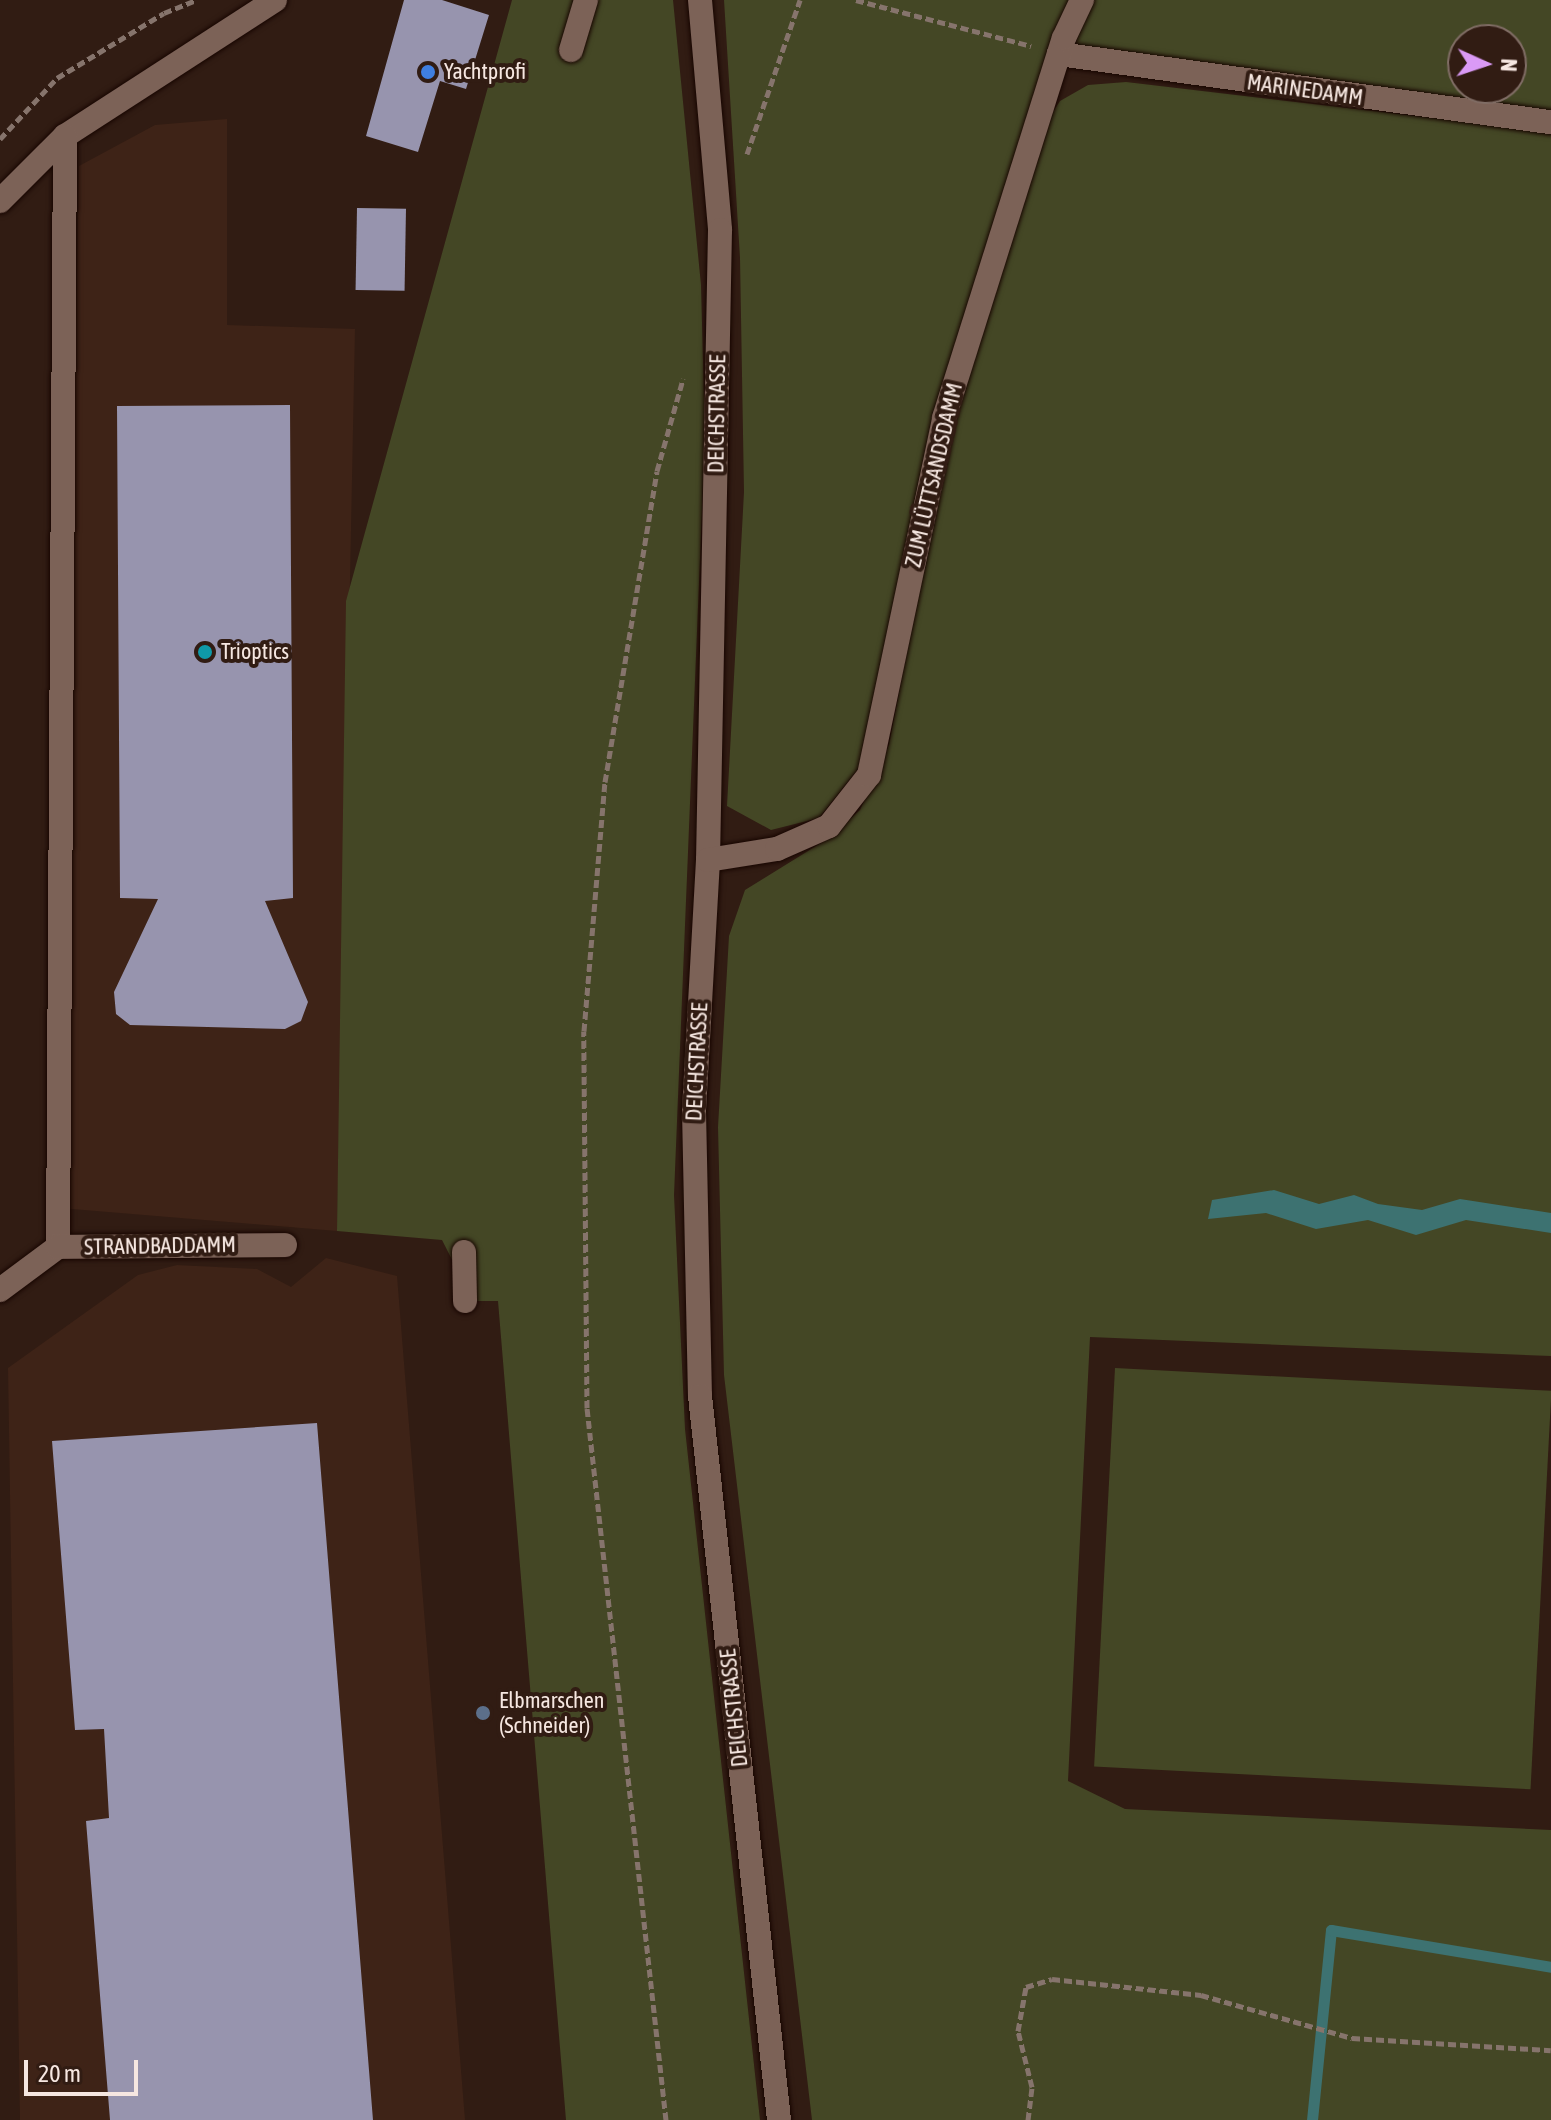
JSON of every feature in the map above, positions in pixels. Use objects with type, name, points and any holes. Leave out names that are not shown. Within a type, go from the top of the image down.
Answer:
[{"type":"street","points":[[0,201],[65,136],[275,0]]},
{"type":"street","points":[[571,50],[586,0]]},
{"type":"street","name":"DEICHSTRASSE","points":[[700,0],[720,230],[708,860],[694,1111],[700,1396],[779,2120]]},
{"type":"street","name":"ZUM LÜTTSANDSDAMM","points":[[708,860],[777,849],[829,826],[869,775],[944,418],[1059,54],[1082,0]]},
{"type":"street","name":"MARINEDAMM","points":[[1059,54],[1551,122]]},
{"type":"street","points":[[58,1247],[65,136]]},
{"type":"street","name":"STRANDBADDAMM","points":[[0,1290],[58,1247],[285,1245]]},
{"type":"street","points":[[464,1252],[465,1301]]},
{"type":"path","points":[[0,139],[57,78],[164,13],[197,0]]},
{"type":"path","points":[[745,158],[800,0]]},
{"type":"path","points":[[856,0],[1059,54]]},
{"type":"path","points":[[666,2120],[587,1408],[584,1031],[605,782],[657,471],[685,373]]},
{"type":"path","points":[[1028,2120],[1032,2087],[1018,2031],[1026,1987],[1052,1979],[1201,1995],[1352,2038],[1551,2050]]},
{"type":"shaded area","points":[[227,119],[227,325],[355,329],[337,1231],[60,1208],[79,166],[155,125]]},
{"type":"shaded area","points":[[326,1258],[397,1276],[465,2120],[20,2120],[8,1368],[138,1275],[177,1265],[257,1269],[291,1287]]},
{"type":"green space","points":[[512,0],[673,0],[701,285],[705,436],[674,1195],[685,1429],[760,2120],[566,2120],[498,1301],[473,1301],[442,1240],[337,1231],[346,601]]},
{"type":"green space","points":[[724,0],[1073,0],[1049,51],[866,759],[819,818],[771,830],[727,806],[744,492],[740,258]]},
{"type":"green space","points":[[1094,0],[1551,0],[1551,111],[1496,104],[1527,104],[1527,24],[1447,24],[1447,98],[1071,50]]},
{"type":"green space","points":[[1126,82],[1551,132],[1551,1356],[1090,1337],[1068,1781],[1125,1809],[1551,1830],[1551,2120],[812,2120],[724,1375],[718,1127],[729,936],[745,890],[829,838],[860,810],[889,745],[953,410],[1038,135],[1060,101],[1088,85]]},
{"type":"green space","points":[[1115,1368],[1551,1391],[1531,1789],[1094,1766]]},
{"type":"water","points":[[1274,1190],[1319,1204],[1354,1195],[1378,1204],[1422,1210],[1460,1199],[1551,1213],[1551,1233],[1466,1220],[1416,1235],[1368,1220],[1316,1229],[1266,1213],[1208,1219],[1212,1200]]},
{"type":"building","name":"Yachtprofi","points":[[404,0],[442,0],[489,15],[466,89],[440,81],[418,152],[366,136]]},
{"type":"building","points":[[357,208],[406,209],[405,291],[356,290]]},
{"type":"building","name":"Trioptics","points":[[290,405],[293,898],[265,901],[308,1002],[301,1021],[285,1029],[130,1025],[116,1014],[114,992],[158,899],[120,898],[117,406]]},
{"type":"building","points":[[317,1423],[373,2120],[110,2120],[86,1821],[109,1818],[104,1729],[75,1730],[52,1441]]},
{"type":"waterway","points":[[1312,2120],[1331,1930],[1551,1967]]},
{"type":"place","name":"Yachtprofi","points":[[428,72]]},
{"type":"place","name":"Trioptics","points":[[205,652]]},
{"type":"place","name":"Elbmarschen (Schneider)","points":[[483,1713]]}]
